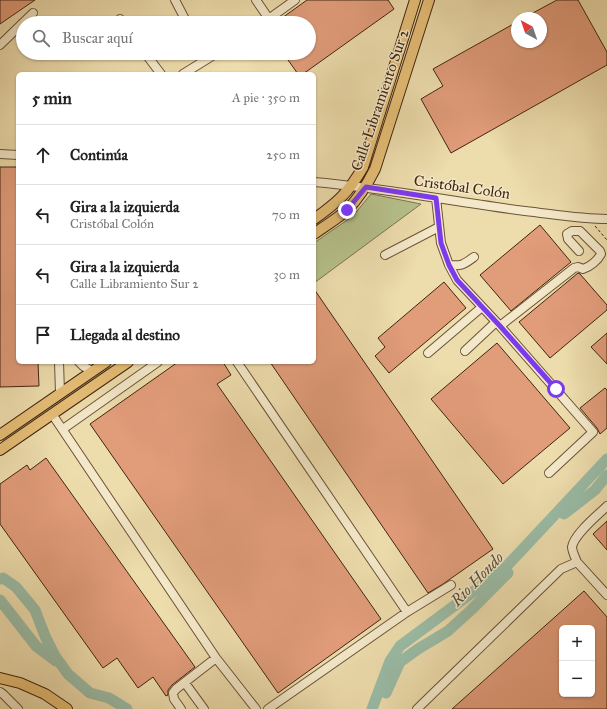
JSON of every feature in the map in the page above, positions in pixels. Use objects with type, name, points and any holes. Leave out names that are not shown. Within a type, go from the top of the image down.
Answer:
[{"type":"main road","name":"Calle Libramiento Sur 2","points":[[316,218],[343,197],[363,167],[415,0]]},
{"type":"main road","name":"Calle Libramiento Sur 2","points":[[316,233],[347,210],[366,187],[375,168],[429,0]]},
{"type":"main road","points":[[405,31],[418,34]]},
{"type":"main road","points":[[0,435],[103,364]]},
{"type":"main road","points":[[0,450],[125,364]]},
{"type":"main road","points":[[60,393],[67,404]]},
{"type":"main road","points":[[45,404],[52,414]]},
{"type":"main road","points":[[0,678],[20,683],[45,694],[67,709]]},
{"type":"street","points":[[175,0],[183,16]]},
{"type":"street","points":[[256,0],[264,16]]},
{"type":"street","points":[[273,16],[294,0]]},
{"type":"street","points":[[30,16],[33,13]]},
{"type":"street","points":[[0,45],[16,29]]},
{"type":"street","points":[[150,60],[159,72]]},
{"type":"street","points":[[185,72],[200,60]]},
{"type":"street","points":[[0,154],[16,156]]},
{"type":"street","name":"Cristóbal Colón","points":[[316,182],[352,185],[590,219],[607,219]]},
{"type":"street","points":[[436,198],[441,243],[449,265],[457,280],[498,324],[593,432],[549,473]]},
{"type":"street","points":[[385,255],[439,227]]},
{"type":"street","points":[[465,351],[498,324],[574,268],[587,268],[600,258],[601,254],[600,250],[580,230],[572,231],[567,234],[568,239],[579,251]]},
{"type":"street","points":[[449,265],[460,266],[474,257]]},
{"type":"street","points":[[428,352],[482,307]]},
{"type":"street","points":[[58,364],[60,393]]},
{"type":"street","points":[[81,364],[92,371]]},
{"type":"street","points":[[63,429],[155,364]]},
{"type":"street","points":[[238,364],[407,612]]},
{"type":"street","points":[[52,414],[216,658],[256,709]]},
{"type":"street","points":[[607,506],[579,533],[572,548],[577,562],[607,596]]},
{"type":"street","points":[[416,709],[561,569],[577,562]]},
{"type":"street","points":[[268,709],[407,612],[450,585]]},
{"type":"street","points":[[181,709],[174,699],[173,694],[216,658]]},
{"type":"street","points":[[185,683],[204,709]]},
{"type":"street","points":[[0,692],[4,694],[18,709]]},
{"type":"path","points":[[590,219],[607,240]]},
{"type":"green space","points":[[371,194],[421,204],[316,282],[316,242],[353,216]]},
{"type":"building","points":[[0,0],[35,0],[0,24]]},
{"type":"building","points":[[307,0],[388,0],[394,9],[306,72],[297,72],[288,60],[316,60],[316,16],[285,16]]},
{"type":"building","points":[[557,0],[578,0],[607,52],[607,65],[451,153],[421,99],[443,86],[433,69],[511,25],[511,48],[547,48],[547,12],[535,12]]},
{"type":"building","points":[[0,167],[16,167],[16,364],[38,364],[39,386],[0,387]]},
{"type":"building","points":[[540,225],[571,262],[511,311],[480,275]]},
{"type":"building","points":[[578,273],[607,305],[607,310],[550,358],[519,322]]},
{"type":"building","points":[[444,282],[466,308],[389,373],[375,356],[385,347],[378,338]]},
{"type":"building","points":[[316,292],[493,549],[428,593],[271,364],[316,364]]},
{"type":"building","points":[[607,333],[607,364],[591,347]]},
{"type":"building","points":[[497,343],[570,428],[503,484],[431,399]]},
{"type":"building","points":[[175,364],[224,364],[231,375],[217,384],[381,619],[278,693],[90,424]]},
{"type":"building","points":[[605,388],[607,390],[607,428],[600,434],[597,428],[580,408]]},
{"type":"building","points":[[46,458],[195,667],[172,685],[168,690],[168,695],[166,696],[153,677],[138,688],[117,658],[103,668],[0,524],[0,484],[27,465],[30,470]]},
{"type":"building","points":[[607,521],[607,550],[593,534]]},
{"type":"building","points":[[584,591],[607,617],[607,709],[452,709]]},
{"type":"waterway","points":[[372,709],[390,661],[400,646],[504,569],[607,459]]},
{"type":"waterway","name":"Rio Hondo","points":[[564,514],[595,490],[607,475]]},
{"type":"waterway","name":"Rio Hondo","points":[[386,693],[400,662],[448,631],[508,573]]},
{"type":"waterway","name":"Rio Hondo","points":[[0,579],[3,578],[16,587],[35,610],[55,656],[68,674],[90,693],[109,698],[127,709]]},
{"type":"waterway","points":[[0,600],[36,646],[56,661]]},
{"type":"route","points":[[347,210],[366,187],[436,198],[441,243],[449,265],[457,280],[556,389]]}]
